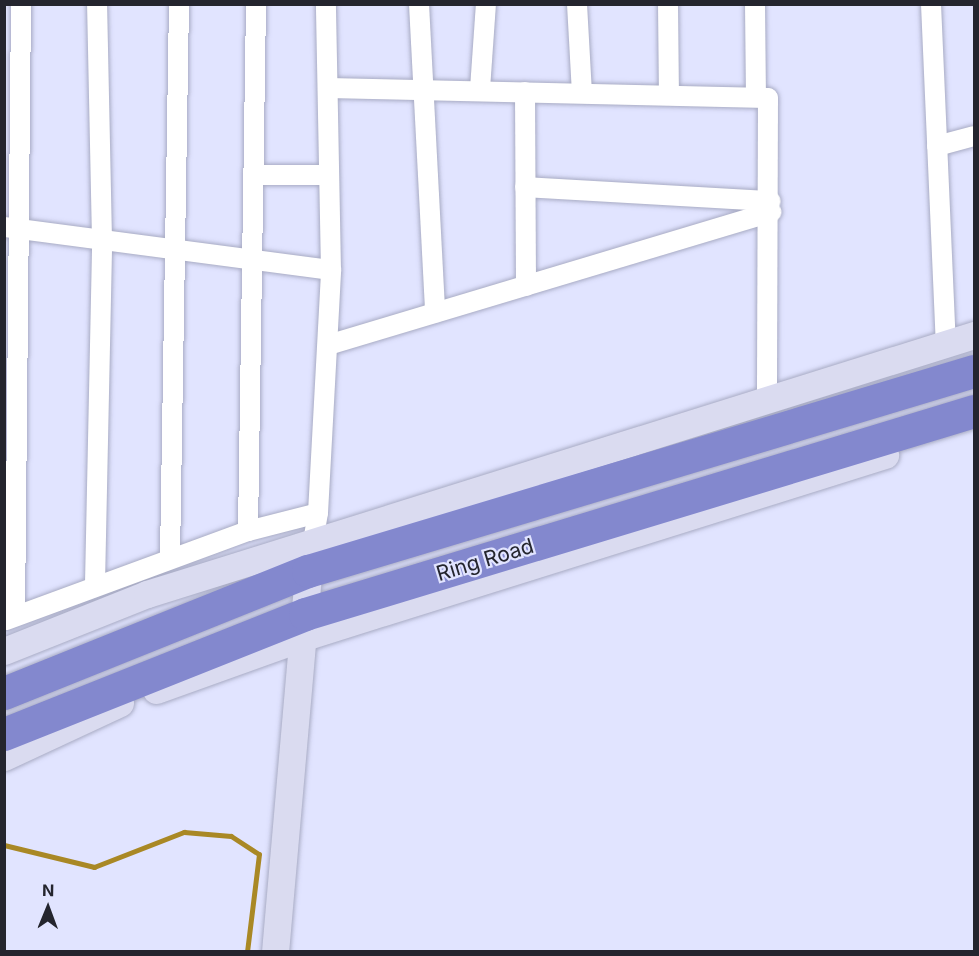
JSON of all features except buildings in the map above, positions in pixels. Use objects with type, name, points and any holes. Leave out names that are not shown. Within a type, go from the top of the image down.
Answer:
[{"type":"highway","name":"Ring Road","points":[[4,693],[310,556],[975,370]]},
{"type":"highway","name":"Ring Road","points":[[4,734],[304,626],[975,411]]},
{"type":"street","points":[[21,4],[10,228],[10,618],[95,584],[248,531],[318,513]]},
{"type":"street","points":[[95,584],[102,240],[97,4]]},
{"type":"street","points":[[170,558],[178,250],[179,4]]},
{"type":"street","points":[[248,531],[256,4]]},
{"type":"street","points":[[275,951],[310,556],[318,513],[328,345],[331,270],[326,4]]},
{"type":"street","points":[[419,4],[435,313]]},
{"type":"street","points":[[480,89],[486,4]]},
{"type":"street","points":[[577,4],[582,93]]},
{"type":"street","points":[[668,4],[669,95]]},
{"type":"street","points":[[755,4],[756,97]]},
{"type":"street","points":[[931,4],[946,344]]},
{"type":"street","points":[[328,88],[480,89],[768,98],[771,206],[767,400]]},
{"type":"street","points":[[525,92],[526,286]]},
{"type":"street","points":[[937,146],[975,136]]},
{"type":"street","points":[[254,175],[329,175]]},
{"type":"street","points":[[525,187],[771,206]]},
{"type":"street","points":[[328,345],[526,286],[771,206]]},
{"type":"street","points":[[10,228],[331,270]]},
{"type":"street","points":[[4,651],[147,594],[310,556],[767,400],[975,335]]},
{"type":"street","points":[[4,757],[128,700],[304,626],[975,427]]},
{"type":"waterway","points":[[4,845],[94,867],[184,832],[231,836],[259,854],[247,952]]}]
